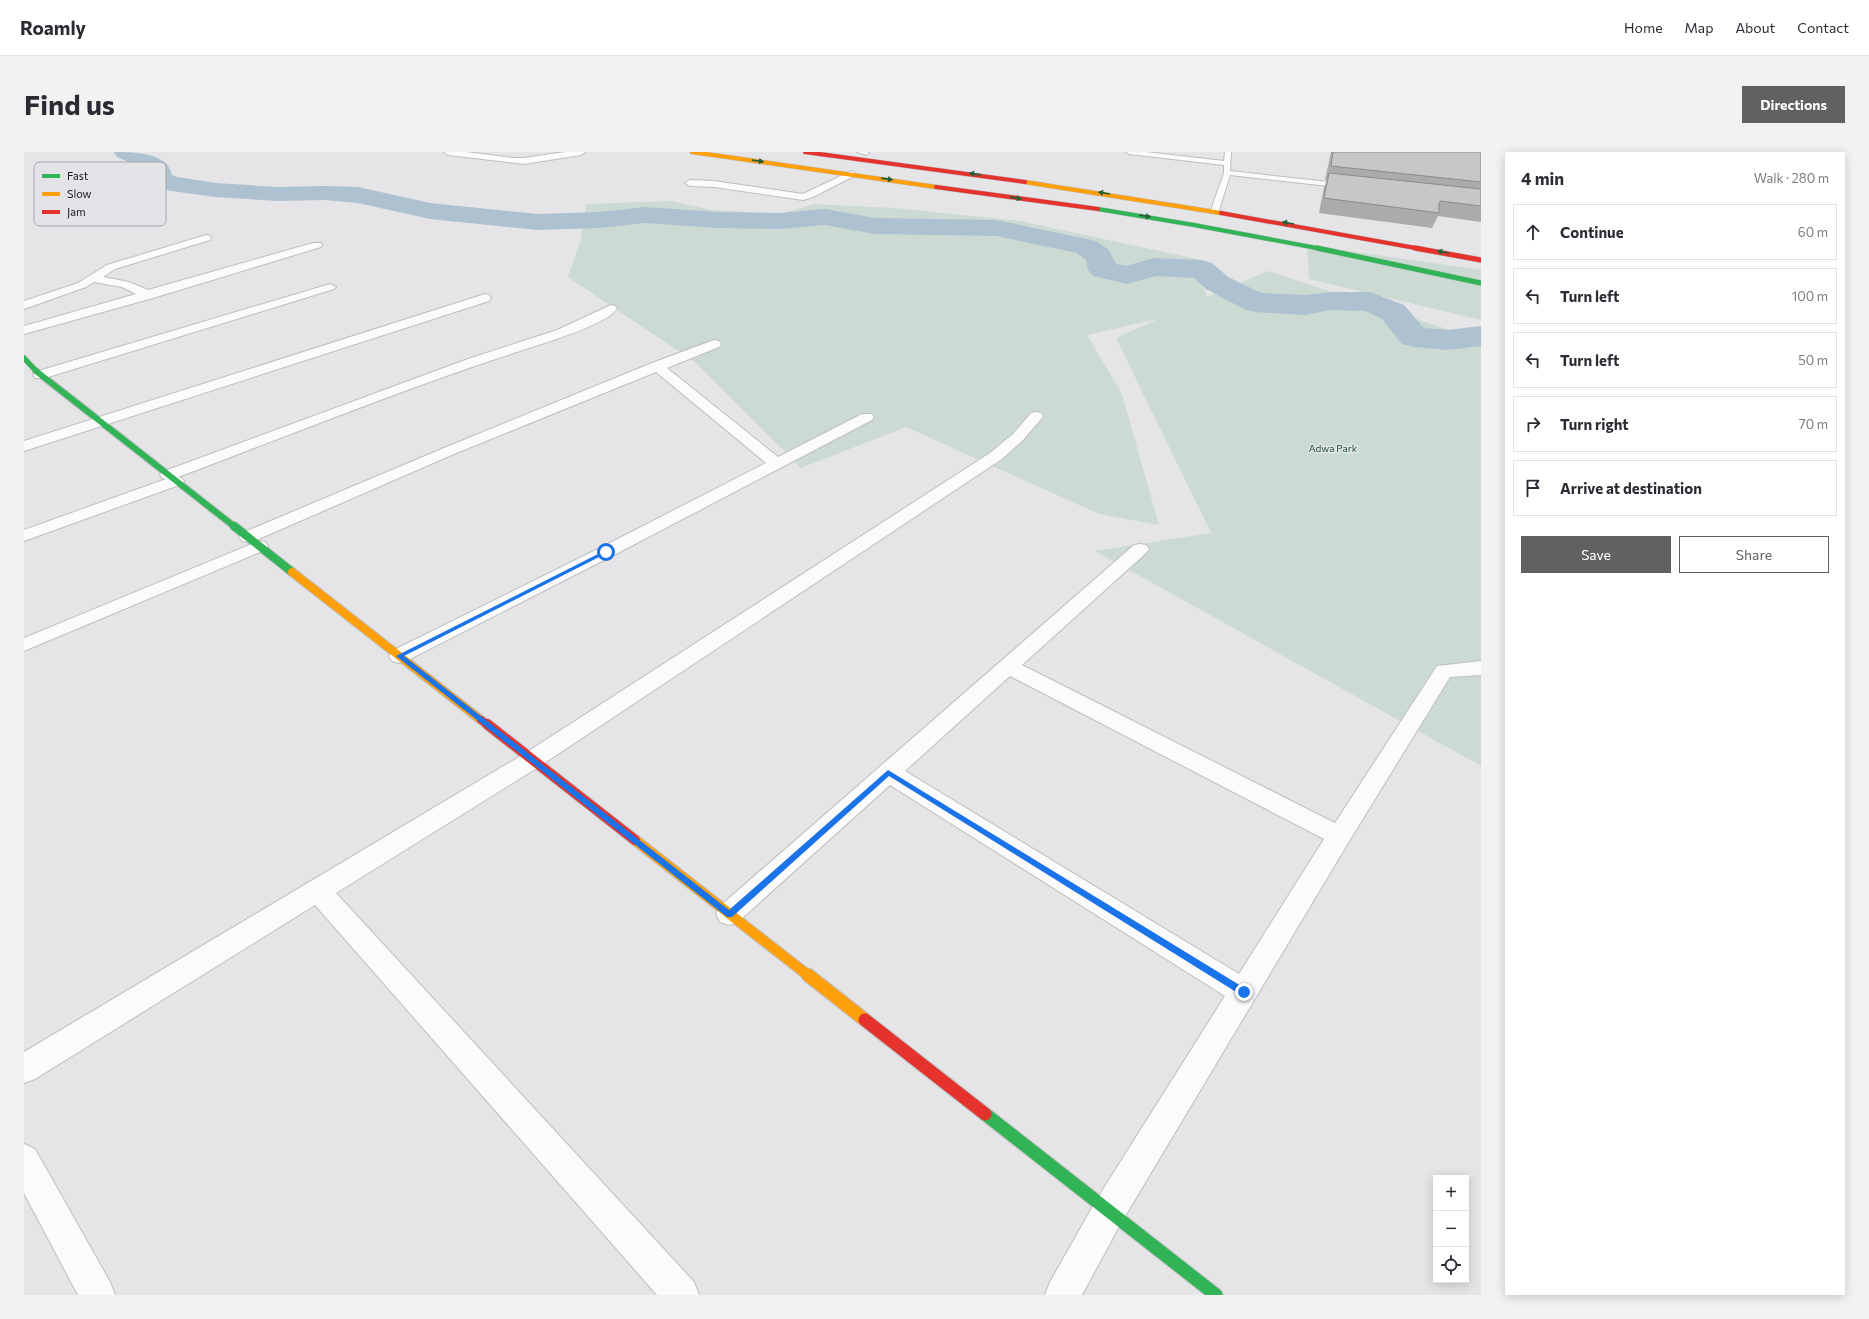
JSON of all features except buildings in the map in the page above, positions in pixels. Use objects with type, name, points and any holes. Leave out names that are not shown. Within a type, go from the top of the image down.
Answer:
[{"type":"main road","points":[[692,152],[1174,221],[1283,240],[1481,283]]},
{"type":"main road","points":[[805,152],[1006,179],[1215,210],[1481,260]]},
{"type":"main road","points":[[24,358],[40,375],[1216,1295]]},
{"type":"street","points":[[448,152],[513,161],[524,161],[581,152]]},
{"type":"street","points":[[554,162],[581,152]]},
{"type":"street","points":[[690,183],[714,184],[803,197],[810,195],[851,174]]},
{"type":"street","points":[[95,279],[99,273],[123,263],[206,238]]},
{"type":"street","points":[[24,330],[149,295],[317,245]]},
{"type":"street","points":[[24,305],[67,291],[95,279],[125,284],[149,295]]},
{"type":"street","points":[[40,375],[330,287]]},
{"type":"street","points":[[24,446],[485,298]]},
{"type":"street","points":[[24,536],[478,360],[549,337],[599,316],[611,309]]},
{"type":"street","points":[[24,645],[253,542],[449,451],[714,344]]},
{"type":"street","points":[[657,366],[777,464]]},
{"type":"street","points":[[399,656],[606,552],[867,416]]},
{"type":"street","points":[[24,1069],[532,760],[996,456],[1018,437],[1036,416]]},
{"type":"street","points":[[729,914],[1140,549]]},
{"type":"street","points":[[1008,667],[1339,836]]},
{"type":"street","points":[[1063,1295],[1109,1211],[1339,836],[1444,671],[1481,668]]},
{"type":"street","points":[[888,773],[1244,992]]},
{"type":"street","points":[[318,891],[682,1295]]},
{"type":"street","points":[[24,1160],[97,1295]]},
{"type":"lane","points":[[1129,152],[1191,155],[1227,163]]},
{"type":"lane","points":[[1215,210],[1227,173],[1228,152]]},
{"type":"lane","points":[[1227,173],[1354,187]]},
{"type":"green space","name":"Adwa Park","points":[[671,201],[712,210],[782,214],[813,204],[895,208],[1020,221],[1202,260],[1201,282],[1207,297],[1268,271],[1481,340],[1481,766],[1095,551],[1211,533],[1116,338],[1158,319],[1087,335],[1122,394],[1159,525],[1099,514],[906,427],[801,468],[696,363],[568,277],[580,242],[586,204]]},
{"type":"green space","points":[[1307,245],[1481,270],[1481,320],[1309,279]]},
{"type":"waterway","points":[[125,152],[150,162]]},
{"type":"waterway","points":[[166,181],[171,184],[216,190],[278,194],[324,193],[358,195],[430,211],[538,222],[600,220],[645,215],[718,220],[780,221],[825,217],[875,226],[996,228],[1086,247],[1099,256],[1103,270],[1127,275],[1154,267],[1202,269],[1217,283],[1255,302],[1305,305],[1331,301],[1370,302],[1393,312],[1414,337],[1447,340],[1481,336]]},
{"type":"traffic: fast","points":[[1098,209],[1146,216],[1290,243],[1481,283]]},
{"type":"traffic: fast","points":[[24,358],[40,375],[292,572]]},
{"type":"traffic: fast","points":[[985,1114],[1216,1295]]},
{"type":"traffic: slow","points":[[692,152],[936,187]]},
{"type":"traffic: slow","points":[[1025,182],[1221,213]]},
{"type":"traffic: slow","points":[[292,572],[481,720]]},
{"type":"traffic: slow","points":[[635,840],[865,1020]]},
{"type":"traffic: jam","points":[[805,152],[1025,182]]},
{"type":"traffic: jam","points":[[936,187],[1098,209]]},
{"type":"traffic: jam","points":[[1221,213],[1481,260]]},
{"type":"traffic: jam","points":[[481,720],[635,840]]},
{"type":"traffic: jam","points":[[865,1020],[985,1114]]},
{"type":"route","points":[[606,552],[399,656],[729,914],[888,773],[1244,992]]}]
